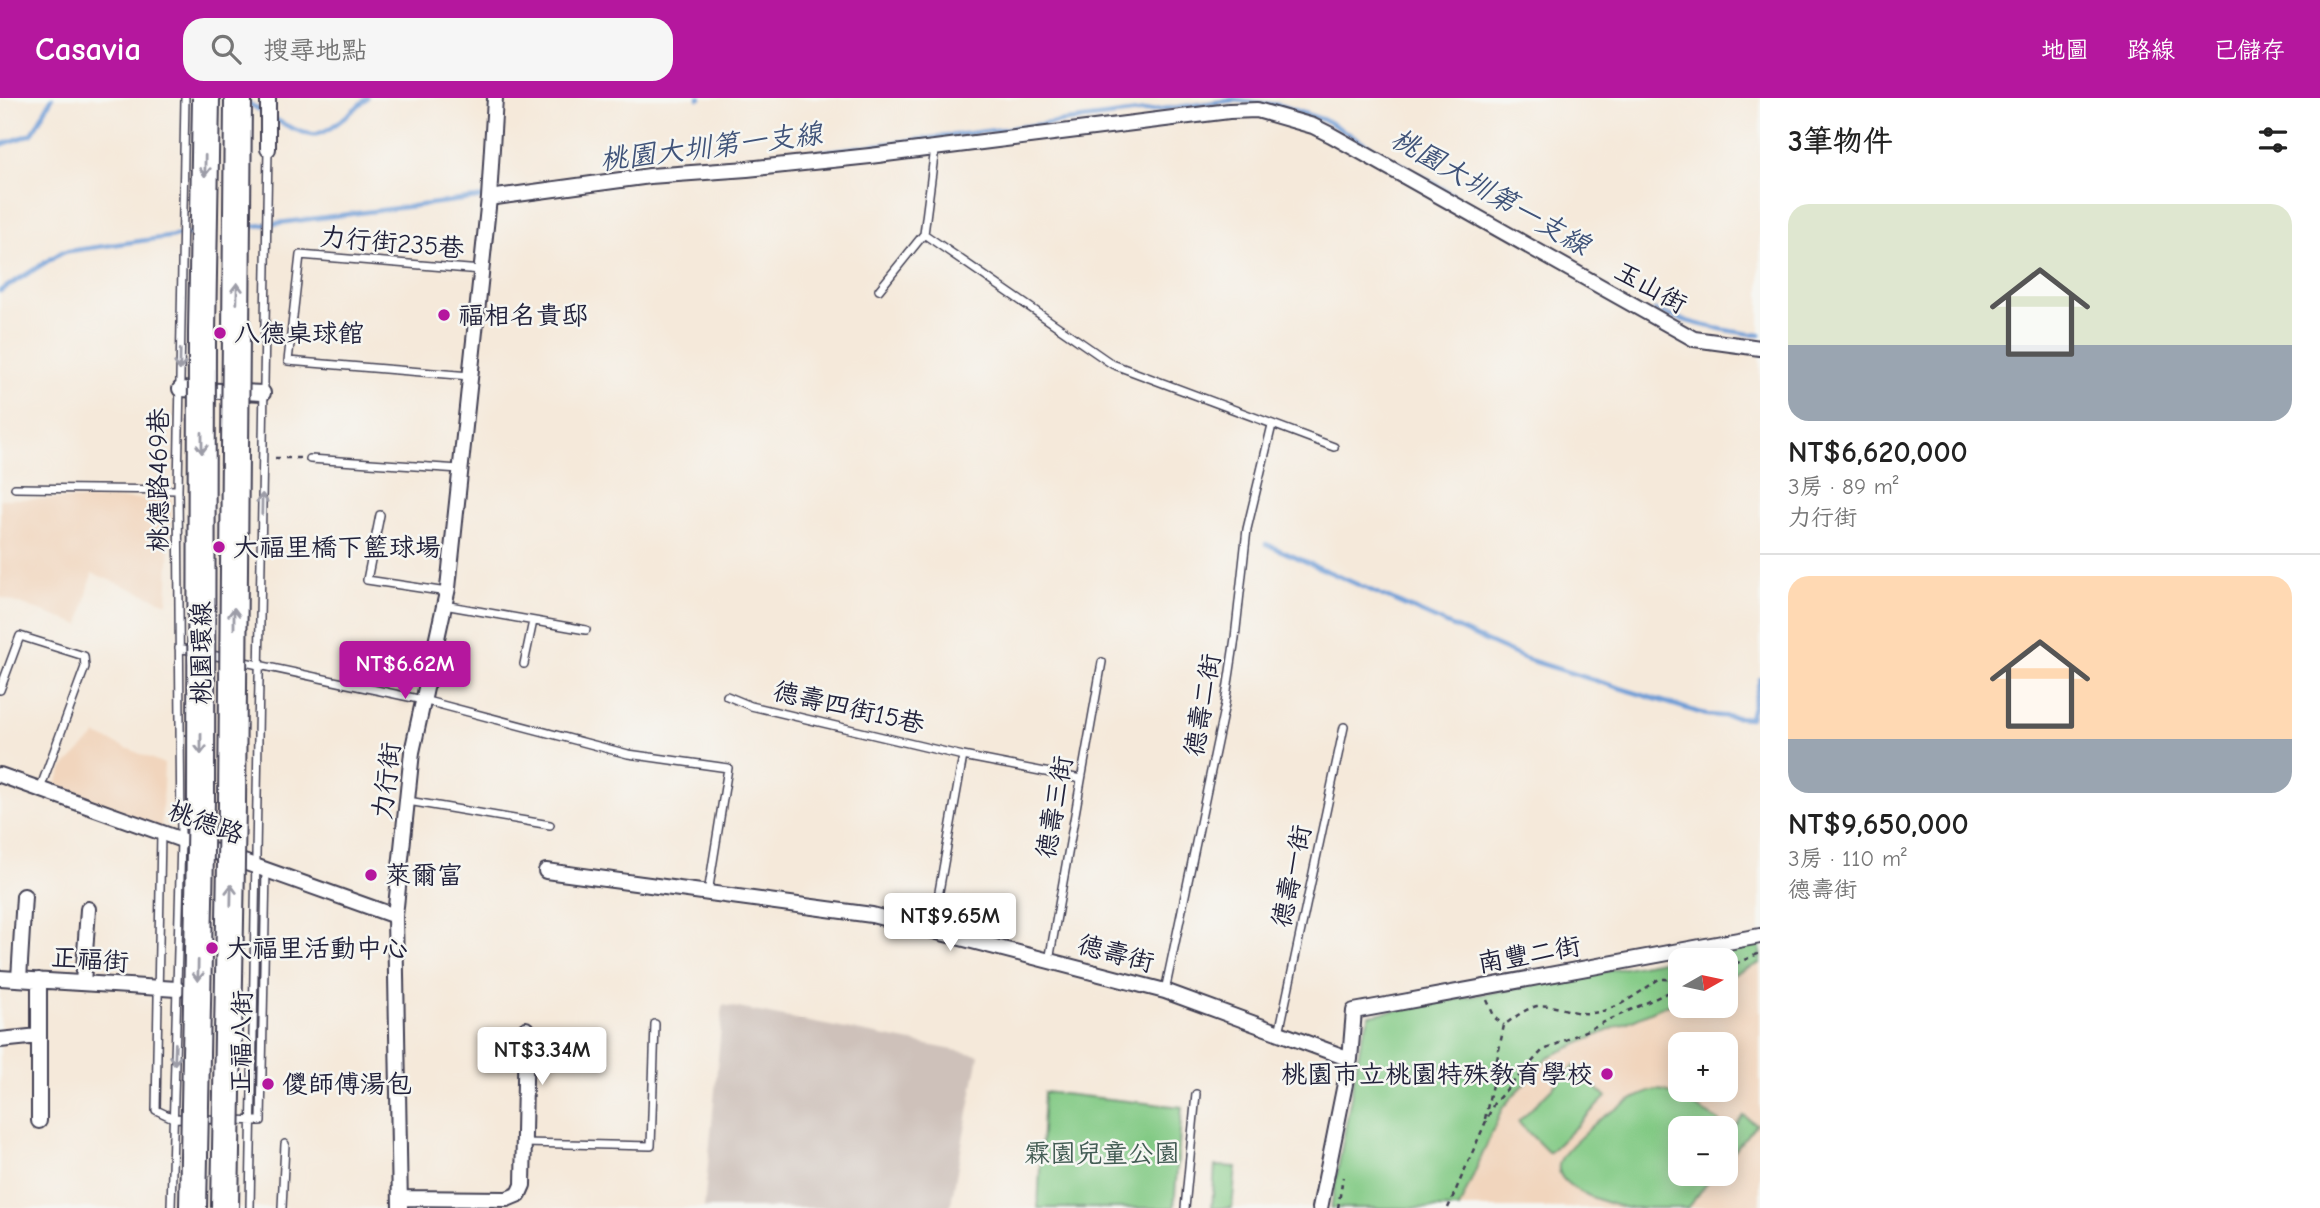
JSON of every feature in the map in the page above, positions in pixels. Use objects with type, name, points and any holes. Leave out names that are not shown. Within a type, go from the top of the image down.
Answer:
[{"type":"highway","name":"桃園環線","points":[[193,1208],[201,799],[202,332],[206,98]]},
{"type":"highway","name":"桃園環線","points":[[225,1208],[239,98]]},
{"type":"street","points":[[268,98],[268,149]]},
{"type":"street","points":[[489,198],[495,98]]},
{"type":"street","name":"玉山街","points":[[489,198],[650,176],[747,169],[935,148],[1229,111],[1250,106],[1313,126],[1331,135],[1694,339],[1760,348]]},
{"type":"street","name":"力行街","points":[[400,1203],[395,916],[412,752],[446,598],[489,198]]},
{"type":"street","points":[[180,389],[263,393]]},
{"type":"street","name":"桃德路","points":[[0,775],[395,916]]},
{"type":"street","name":"德壽街","points":[[546,871],[872,915],[1166,991],[1350,1059]]},
{"type":"street","points":[[19,979],[24,896]]},
{"type":"street","points":[[83,983],[88,909]]},
{"type":"street","name":"南豐二街","points":[[1350,1059],[1354,1011],[1760,936]]},
{"type":"street","name":"正福街","points":[[0,978],[177,989]]},
{"type":"street","points":[[38,1121],[39,980]]},
{"type":"street","points":[[400,1203],[507,1199],[519,1194],[523,1185],[526,1029]]},
{"type":"street","points":[[0,1040],[39,1036]]},
{"type":"street","points":[[1320,1208],[1350,1059]]},
{"type":"lane","name":"桃德路469巷","points":[[171,1208],[181,839],[178,490],[185,98]]},
{"type":"lane","points":[[879,289],[925,234],[935,148]]},
{"type":"lane","points":[[260,868],[259,664],[268,149]]},
{"type":"lane","points":[[925,234],[1112,364],[1334,447]]},
{"type":"lane","name":"力行街235巷","points":[[470,376],[288,361],[300,255],[481,270]]},
{"type":"lane","name":"德壽二街","points":[[1166,991],[1225,704],[1247,529],[1272,425]]},
{"type":"lane","points":[[310,459],[460,469]]},
{"type":"lane","points":[[15,488],[178,490]]},
{"type":"lane","points":[[380,515],[367,580],[533,621],[586,630]]},
{"type":"lane","points":[[524,664],[533,621]]},
{"type":"lane","points":[[0,690],[20,636],[84,656],[85,667],[40,789]]},
{"type":"lane","points":[[179,648],[423,701],[628,754],[728,768],[708,893]]},
{"type":"lane","name":"德壽三街","points":[[1049,961],[1102,662]]},
{"type":"lane","name":"德壽四街15巷","points":[[727,696],[751,706],[962,756],[1080,779]]},
{"type":"lane","name":"德壽一街","points":[[1279,1033],[1344,727]]},
{"type":"lane","points":[[932,931],[962,756]]},
{"type":"lane","points":[[408,801],[550,825]]},
{"type":"lane","points":[[160,832],[156,1110],[173,1118],[251,1121],[250,1208]]},
{"type":"lane","name":"正福八街","points":[[251,1121],[261,1121],[260,868]]},
{"type":"lane","points":[[524,1143],[651,1146],[655,1024]]},
{"type":"lane","points":[[1185,1208],[1196,1094]]},
{"type":"lane","points":[[282,1208],[285,1144]]},
{"type":"path","points":[[262,457],[310,459]]},
{"type":"path","points":[[1738,963],[1760,953]]},
{"type":"path","points":[[1481,1139],[1504,1025],[1536,1006],[1571,1012],[1591,1013],[1606,1010],[1624,1003],[1659,979],[1668,981]]},
{"type":"path","points":[[1448,1208],[1494,1102],[1542,1051],[1668,995]]},
{"type":"path","points":[[1486,999],[1495,1018],[1504,1025]]},
{"type":"path","points":[[1338,1208],[1344,1168]]},
{"type":"shaded area","points":[[0,499],[172,499],[167,603],[92,573],[80,625],[0,597]]},
{"type":"shaded area","points":[[96,735],[164,764],[161,832],[56,785],[63,768]]},
{"type":"shaded area","name":"桃園市立桃園特殊教育學校","points":[[1760,963],[1760,1208],[1459,1208],[1503,1107],[1548,1057],[1668,1004],[1668,1018],[1738,1018],[1738,973]]},
{"type":"shaded area","points":[[723,1005],[979,1055],[950,1208],[704,1208]]},
{"type":"green space","points":[[1760,943],[1760,963],[1738,973],[1738,948],[1733,948]]},
{"type":"green space","points":[[1668,960],[1668,1004],[1548,1057],[1503,1107],[1459,1208],[1331,1208],[1361,1040],[1370,1015]]},
{"type":"green space","points":[[1574,1066],[1606,1097],[1549,1153],[1518,1122]]},
{"type":"green space","points":[[1666,1091],[1668,1102],[1686,1102],[1711,1116],[1668,1116],[1668,1186],[1705,1186],[1687,1208],[1627,1208],[1594,1198],[1562,1178],[1559,1169],[1561,1159],[1569,1148],[1610,1113],[1649,1092]]},
{"type":"green space","name":"霖園兒童公園","points":[[1044,1092],[1182,1107],[1174,1208],[1038,1208]]},
{"type":"green space","points":[[1744,1116],[1756,1124],[1738,1146],[1738,1123]]},
{"type":"green space","points":[[1215,1166],[1236,1167],[1232,1208],[1212,1208]]},
{"type":"waterway","points":[[0,145],[32,134],[52,98]]},
{"type":"waterway","points":[[246,102],[291,128],[317,134],[336,124],[367,98]]},
{"type":"waterway","name":"桃園大圳第一支線","points":[[733,163],[1234,100],[1279,105],[1327,121],[1489,216]]},
{"type":"waterway","name":"桃園大圳第一支線","points":[[247,227],[485,197]]},
{"type":"waterway","name":"桃園大圳第一支線","points":[[0,291],[62,252],[197,233]]},
{"type":"waterway","name":"桃園大圳第一支線","points":[[1655,310],[1707,326],[1760,335]]},
{"type":"waterway","points":[[1266,544],[1526,659],[1707,715],[1750,718],[1760,679]]},
{"type":"place","name":"福相名貴邸","points":[[444,315]]},
{"type":"place","name":"八德桌球館","points":[[220,333]]},
{"type":"place","name":"大福里橋下籃球場","points":[[219,547]]},
{"type":"place","name":"萊爾富","points":[[371,875]]},
{"type":"place","name":"大福里活動中心","points":[[212,948]]},
{"type":"place","name":"桃園市立桃園特殊教育學校","points":[[1607,1074]]},
{"type":"place","name":"儍師傅湯包","points":[[268,1084]]}]
